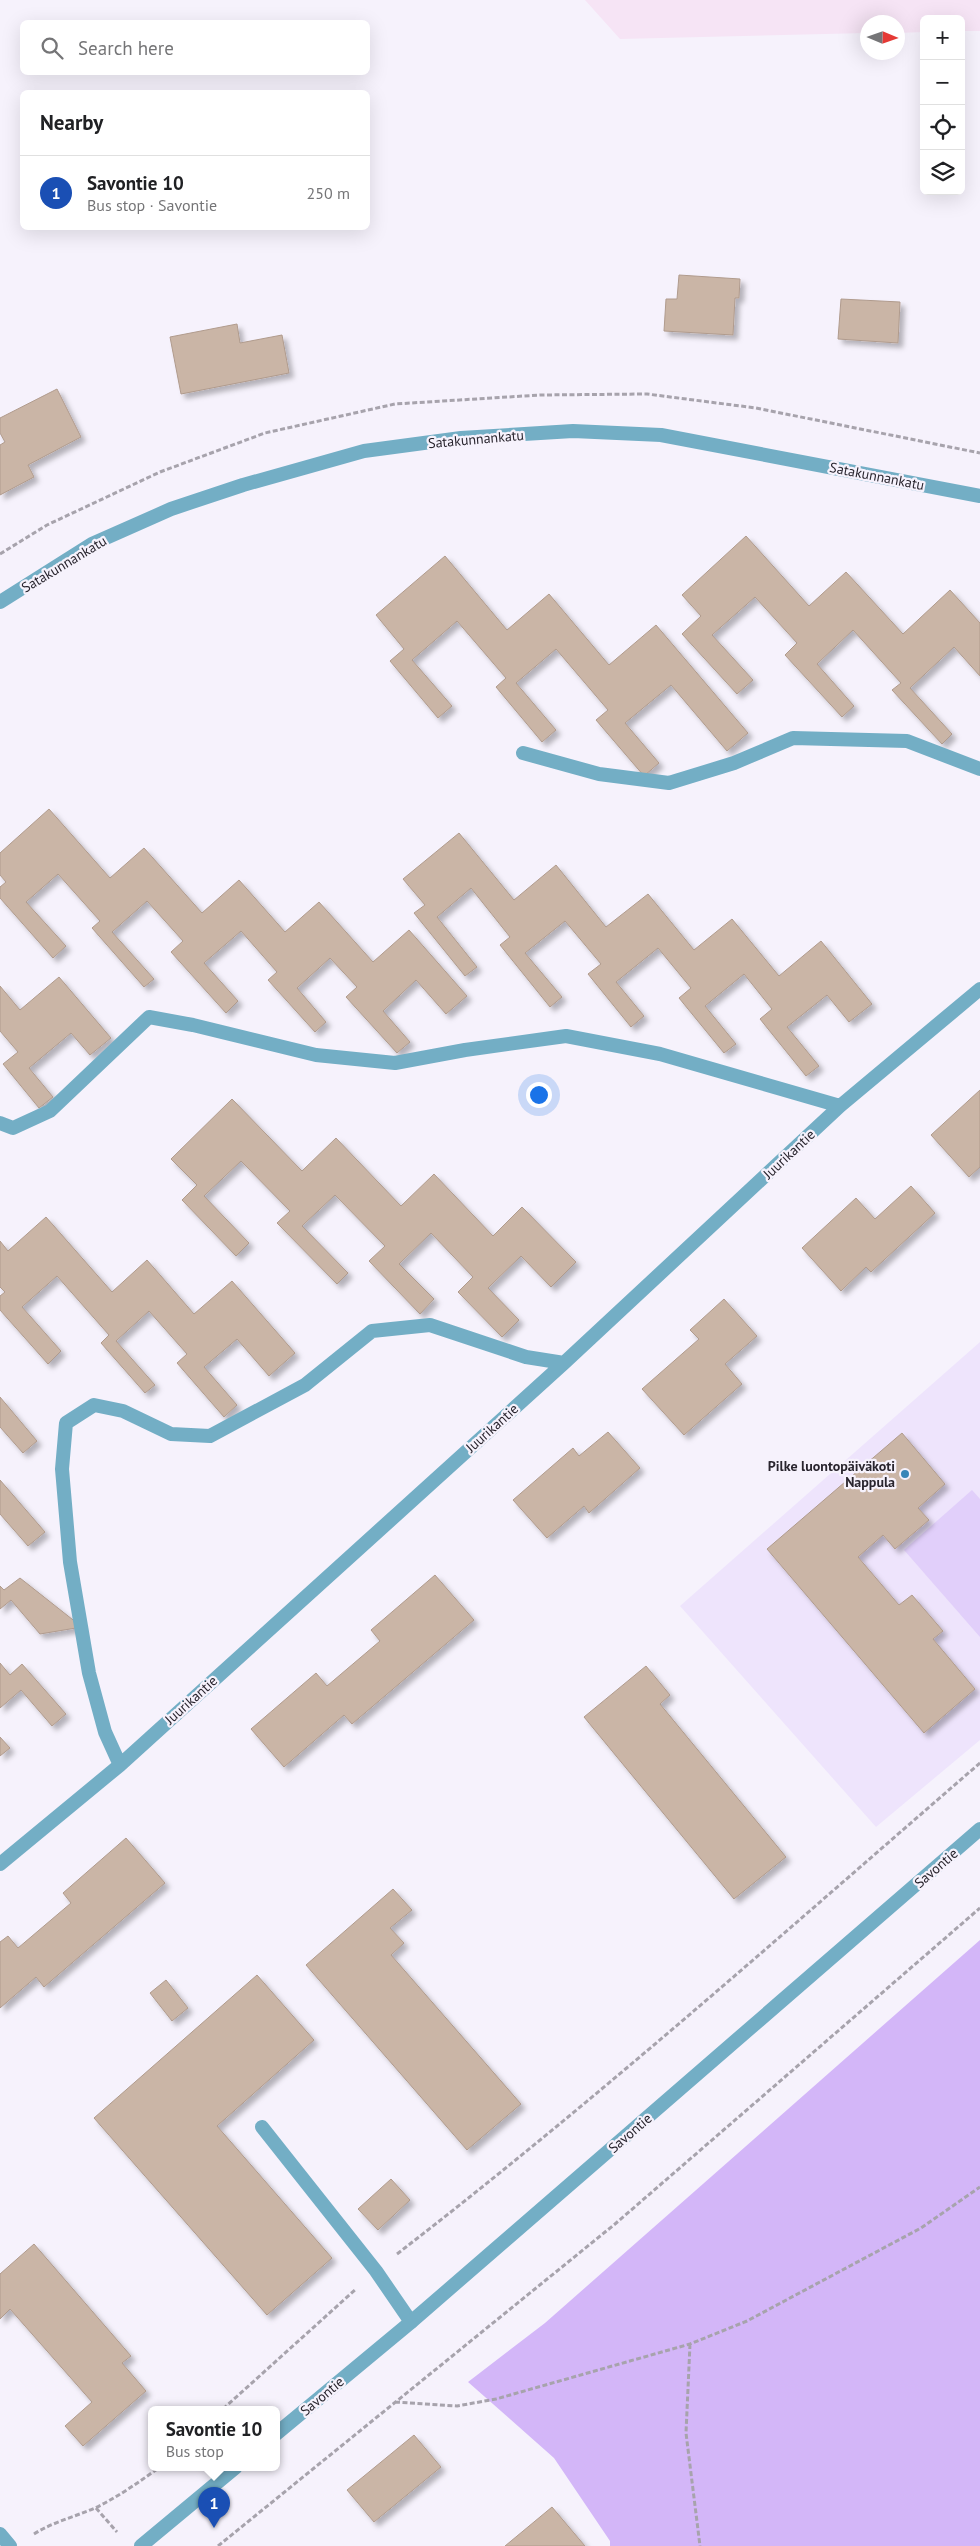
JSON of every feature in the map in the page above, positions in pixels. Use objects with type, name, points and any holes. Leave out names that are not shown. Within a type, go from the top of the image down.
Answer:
[{"type":"street","name":"Satakunnankatu","points":[[0,602],[92,544],[172,509],[243,485],[364,451],[461,438],[573,431],[661,435],[980,496]]},
{"type":"street","points":[[522,753],[599,774],[669,783],[734,763],[793,738],[907,741],[980,769]]},
{"type":"street","name":"Juurikantie","points":[[0,1864],[120,1765],[564,1363],[840,1106],[980,989]]},
{"type":"street","points":[[0,1123],[13,1128],[50,1111],[148,1018],[192,1025],[316,1055],[395,1063],[465,1050],[566,1036],[660,1054],[840,1106]]},
{"type":"street","points":[[120,1765],[105,1732],[89,1673],[70,1562],[62,1468],[66,1423],[94,1406],[123,1411],[171,1434],[210,1436],[305,1385],[372,1331],[430,1325],[526,1357],[564,1363]]},
{"type":"street","name":"Savontie","points":[[280,2431],[411,2322],[980,1829]]},
{"type":"street","points":[[262,2128],[376,2271],[411,2322]]},
{"type":"street","points":[[141,2546],[231,2471]]},
{"type":"street","points":[[0,2534],[10,2546]]},
{"type":"path","points":[[227,2406],[376,2271],[487,2185],[762,1952],[980,1763]]},
{"type":"path","points":[[218,2546],[614,2224],[980,1908]]},
{"type":"path","points":[[394,2402],[457,2406],[496,2400],[690,2344],[747,2321],[921,2228],[980,2187]]},
{"type":"path","points":[[690,2344],[686,2433],[700,2546]]},
{"type":"path","points":[[31,2536],[48,2525],[96,2508],[120,2495],[154,2471]]},
{"type":"path","points":[[96,2508],[118,2533]]},
{"type":"shaded area","points":[[585,0],[980,0],[980,31],[965,31],[965,15],[920,15],[920,32],[905,33],[905,15],[860,15],[860,33],[620,39]]},
{"type":"shaded area","name":"Pilke luontopäiväkoti Nappula","points":[[980,1342],[980,1740],[876,1827],[680,1606]]},
{"type":"shaded area","points":[[972,1490],[980,1499],[980,1637],[904,1550]]},
{"type":"shaded area","points":[[980,1940],[980,2546],[610,2546],[610,2541],[554,2458],[468,2382],[545,2323]]},
{"type":"building","points":[[679,275],[740,279],[739,298],[735,298],[733,335],[664,331],[666,299],[677,299]]},
{"type":"building","points":[[841,299],[900,302],[898,343],[838,339]]},
{"type":"building","points":[[237,324],[240,343],[282,335],[289,373],[181,394],[170,337]]},
{"type":"building","points":[[57,389],[81,437],[28,465],[34,477],[0,495],[0,445],[5,442],[0,433],[0,418]]},
{"type":"building","points":[[746,536],[809,606],[846,572],[903,634],[950,590],[980,623],[980,676],[954,647],[910,688],[952,734],[942,744],[892,690],[901,683],[853,630],[817,664],[854,706],[842,717],[785,655],[797,643],[755,597],[712,635],[753,680],[737,694],[682,634],[701,616],[682,595]]},
{"type":"building","points":[[445,556],[507,630],[549,594],[609,665],[656,625],[748,733],[727,751],[671,685],[625,723],[659,763],[644,776],[596,720],[608,710],[556,649],[516,683],[556,730],[542,742],[496,687],[506,678],[457,621],[412,660],[452,706],[438,718],[390,661],[404,649],[376,615]]},
{"type":"building","points":[[49,809],[110,878],[144,848],[202,913],[239,880],[285,932],[319,902],[373,962],[409,930],[467,996],[446,1014],[416,980],[383,1011],[410,1042],[397,1053],[346,997],[357,987],[330,958],[297,988],[326,1022],[315,1032],[268,980],[277,972],[241,931],[204,963],[238,1001],[226,1013],[171,952],[183,941],[147,901],[112,932],[154,979],[144,987],[92,928],[100,921],[58,874],[26,902],[66,946],[53,958],[0,898],[0,887],[6,882],[0,875],[0,853]]},
{"type":"building","points":[[459,833],[514,900],[556,865],[606,927],[648,894],[694,950],[732,919],[779,976],[821,941],[872,1004],[849,1022],[827,995],[787,1027],[819,1066],[806,1076],[760,1019],[772,1009],[744,974],[705,1006],[736,1044],[724,1053],[679,998],[691,988],[658,948],[616,982],[644,1016],[631,1027],[588,974],[601,964],[565,921],[525,953],[562,997],[550,1007],[500,945],[510,937],[471,888],[437,917],[477,967],[465,976],[414,913],[425,905],[403,879]]},
{"type":"building","points":[[59,977],[111,1038],[90,1055],[71,1033],[29,1068],[53,1097],[39,1108],[3,1064],[18,1052],[0,1031],[0,986],[20,1010]]},
{"type":"building","points":[[980,1090],[980,1167],[969,1177],[931,1135]]},
{"type":"building","points":[[232,1099],[302,1171],[336,1138],[401,1206],[434,1174],[493,1236],[522,1207],[576,1262],[551,1287],[521,1256],[488,1288],[519,1320],[502,1337],[458,1292],[473,1277],[431,1233],[399,1264],[434,1299],[420,1314],[369,1261],[385,1246],[335,1195],[302,1226],[348,1273],[337,1284],[277,1223],[290,1211],[241,1161],[204,1196],[249,1243],[236,1256],[182,1200],[197,1185],[171,1159]]},
{"type":"building","points":[[911,1186],[935,1213],[871,1272],[866,1267],[841,1291],[802,1248],[856,1198],[875,1219]]},
{"type":"building","points":[[46,1217],[112,1292],[147,1260],[194,1314],[232,1281],[295,1353],[269,1376],[237,1339],[204,1367],[237,1405],[224,1417],[177,1363],[187,1354],[149,1311],[116,1341],[155,1385],[145,1393],[101,1343],[109,1335],[57,1276],[22,1307],[61,1351],[48,1364],[0,1310],[0,1296],[5,1292],[0,1287],[0,1241],[8,1251]]},
{"type":"building","points":[[724,1299],[757,1336],[725,1364],[742,1384],[684,1435],[642,1389],[699,1339],[690,1330]]},
{"type":"building","points":[[0,1397],[37,1441],[23,1453],[0,1427]]},
{"type":"building","points":[[608,1432],[640,1468],[589,1513],[584,1506],[547,1538],[513,1500],[573,1448],[579,1456]]},
{"type":"building","points":[[902,1433],[945,1484],[918,1508],[929,1520],[895,1549],[883,1535],[858,1557],[899,1605],[912,1595],[943,1631],[933,1639],[975,1689],[924,1733],[767,1549]]},
{"type":"building","points":[[0,1480],[45,1532],[28,1546],[0,1514]]},
{"type":"building","points":[[435,1575],[474,1620],[352,1724],[344,1715],[284,1767],[251,1729],[316,1673],[327,1686],[380,1641],[371,1630]]},
{"type":"building","points":[[20,1578],[82,1627],[40,1634],[11,1600],[0,1609],[0,1586],[4,1590]]},
{"type":"building","points":[[0,1663],[10,1675],[22,1664],[66,1714],[52,1726],[21,1690],[0,1708]]},
{"type":"building","points":[[646,1666],[670,1695],[660,1704],[786,1857],[734,1899],[584,1717]]},
{"type":"building","points":[[0,1737],[10,1748],[0,1756]]},
{"type":"building","points":[[126,1838],[165,1883],[44,1987],[36,1977],[0,2008],[0,1942],[8,1936],[18,1948],[71,1903],[63,1893]]},
{"type":"building","points":[[393,1889],[412,1910],[390,1928],[404,1943],[391,1955],[521,2104],[467,2150],[306,1965]]},
{"type":"building","points":[[257,1975],[314,2040],[217,2126],[332,2258],[267,2315],[94,2118]]},
{"type":"building","points":[[166,1980],[188,2008],[172,2021],[150,1993]]},
{"type":"building","points":[[391,2179],[410,2200],[378,2230],[358,2209]]},
{"type":"building","points":[[34,2244],[131,2356],[122,2363],[146,2391],[83,2446],[65,2426],[92,2402],[10,2309],[0,2319],[0,2274]]},
{"type":"building","points":[[414,2435],[441,2467],[374,2522],[347,2490]]},
{"type":"building","points":[[552,2507],[585,2546],[505,2546]]},
{"type":"place","name":"Pilke luontopäiväkoti Nappula","points":[[905,1474]]},
{"type":"place","name":"Savontie 10","points":[[214,2528]]}]
